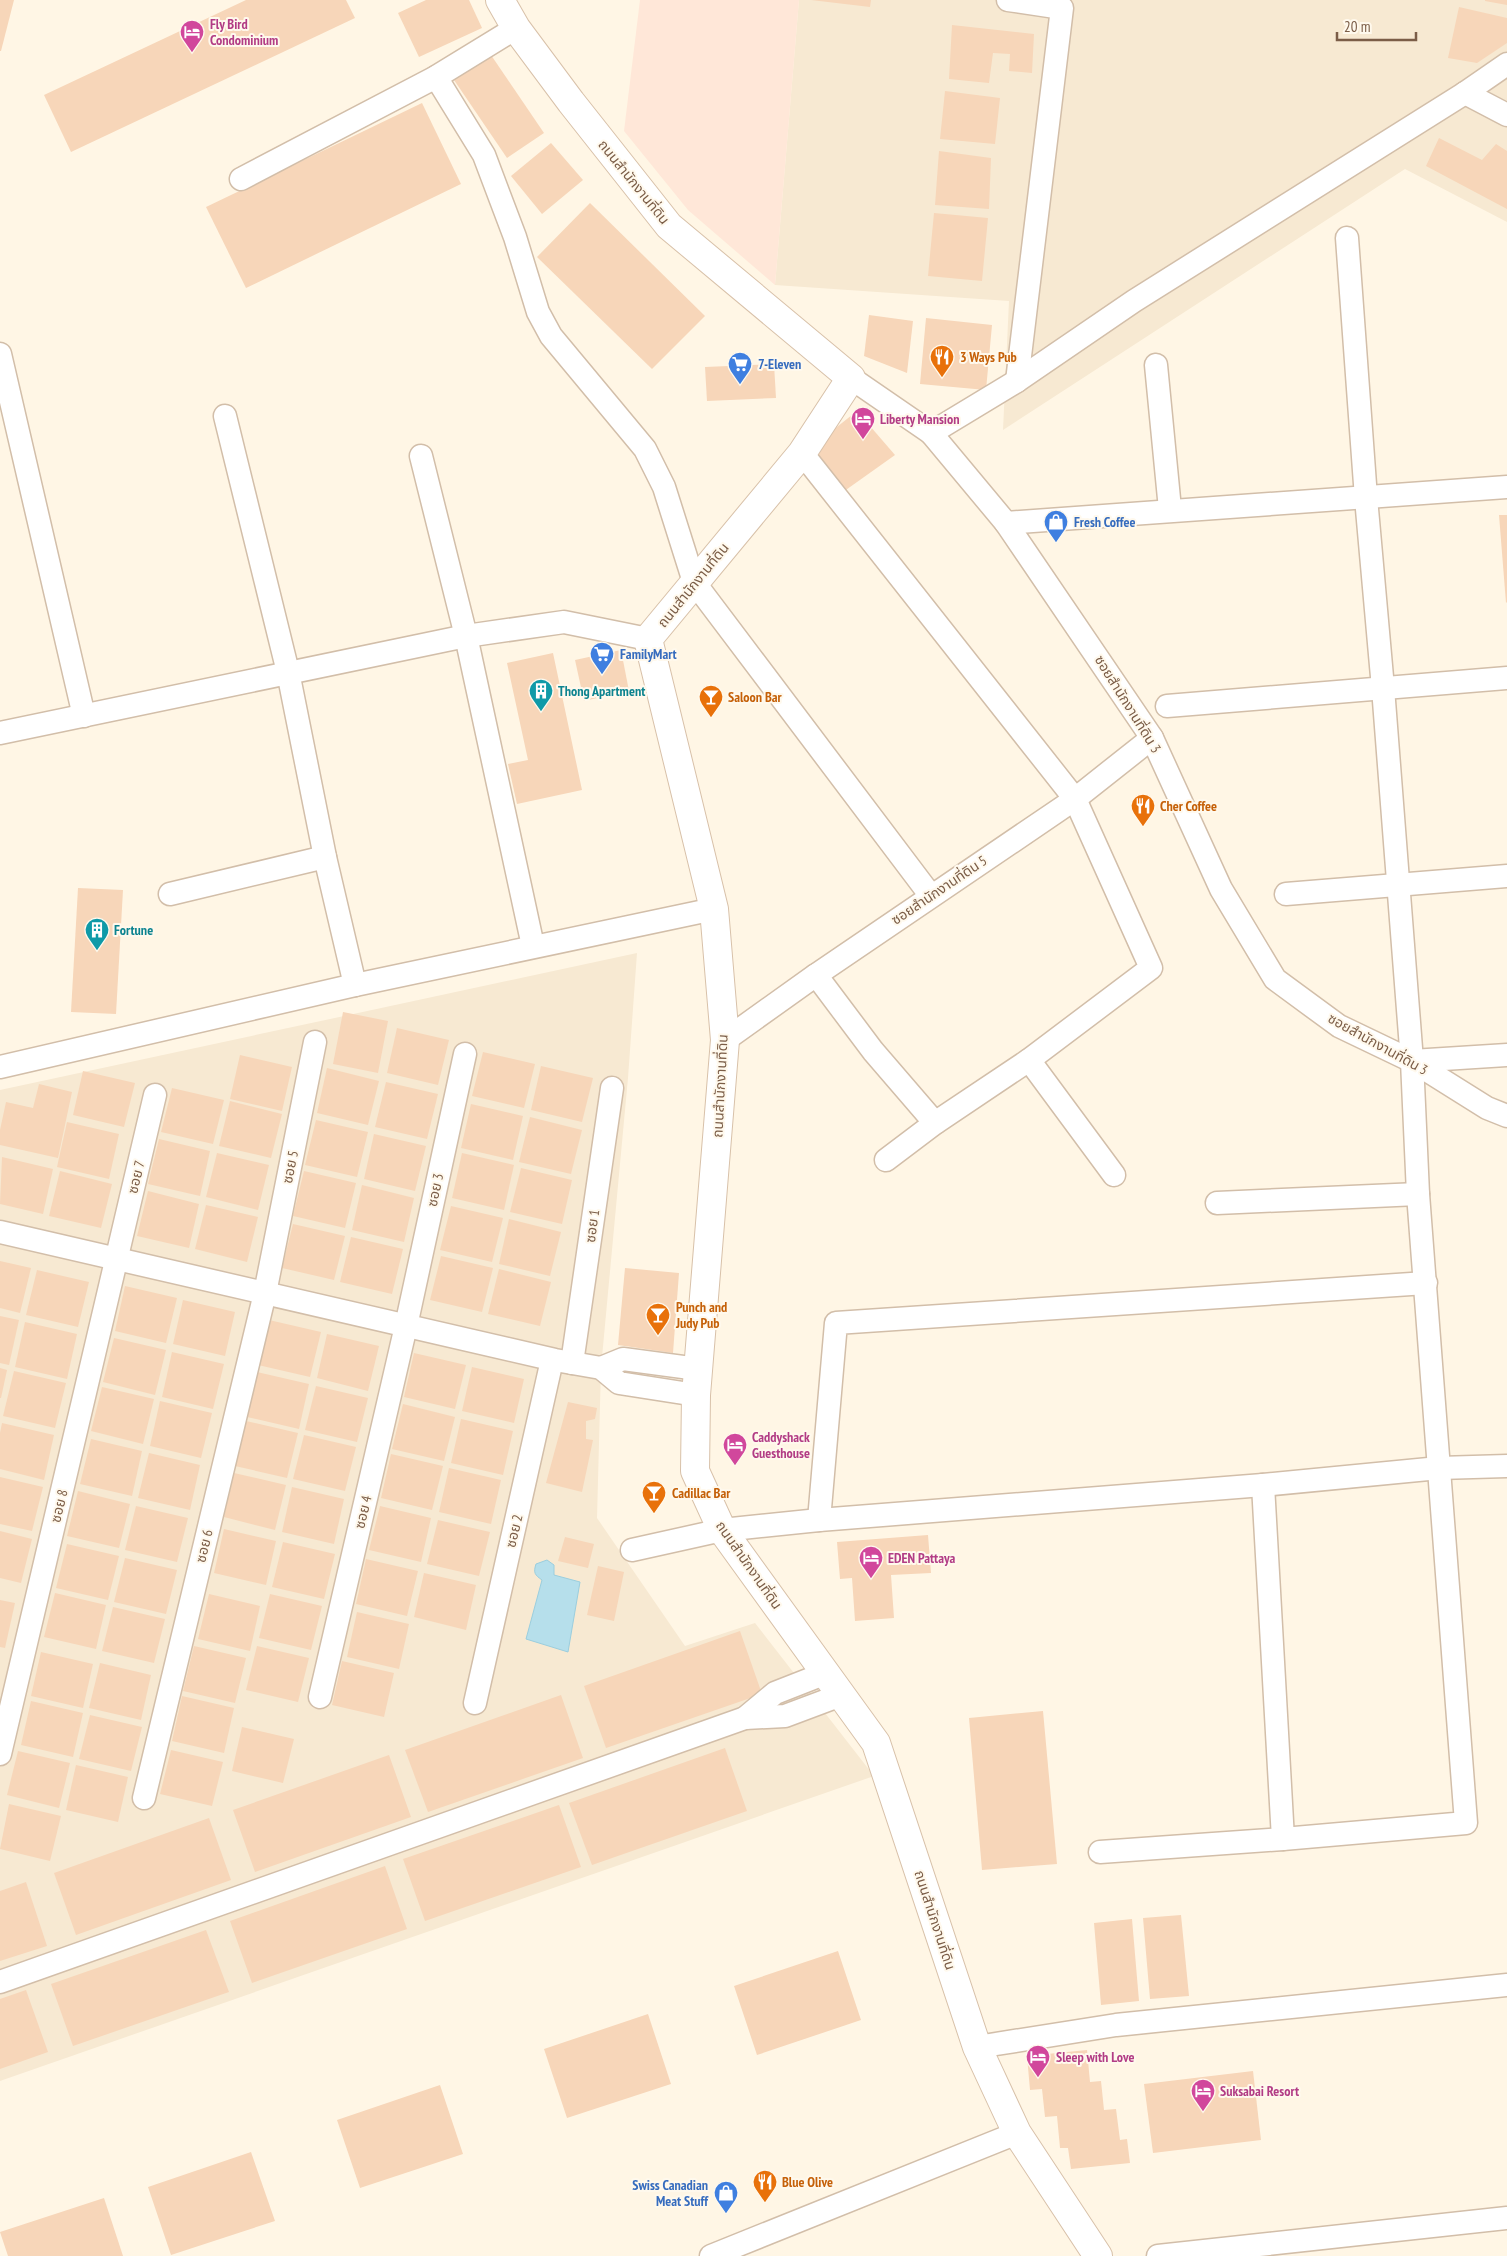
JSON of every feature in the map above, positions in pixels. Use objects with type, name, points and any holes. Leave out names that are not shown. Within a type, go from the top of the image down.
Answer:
[{"type":"street","name":"ถนนสำนักงานที่ดิน","points":[[500,0],[516,28],[571,102],[669,226],[851,378],[802,453],[648,639],[714,910],[724,1040],[698,1382],[695,1471],[722,1530],[876,1743],[977,2046],[1017,2133],[1098,2256]]},
{"type":"street","points":[[1008,0],[1062,8],[1017,381]]},
{"type":"street","points":[[240,179],[436,77],[516,28]]},
{"type":"street","points":[[931,433],[1017,381],[1134,301],[1465,93],[1507,64]]},
{"type":"street","points":[[436,77],[484,155],[515,237],[538,312],[551,336],[645,449],[655,468],[664,488],[694,582],[930,896]]},
{"type":"street","points":[[1465,93],[1507,115]]},
{"type":"street","points":[[1100,1852],[1466,1823],[1418,1194],[1412,1061],[1366,498],[1348,238]]},
{"type":"street","points":[[0,354],[84,716]]},
{"type":"street","points":[[1156,365],[1170,510]]},
{"type":"street","name":"ซอยสำนักงานที่ดิน 3","points":[[851,378],[931,433],[1006,523],[1152,738],[1221,889],[1275,979],[1339,1026],[1412,1061],[1487,1108],[1507,1116]]},
{"type":"street","points":[[225,416],[288,672],[326,857],[355,985]]},
{"type":"street","points":[[802,453],[1075,799],[1151,968],[1029,1060],[935,1123],[886,1160]]},
{"type":"street","points":[[421,456],[466,636],[533,946]]},
{"type":"street","points":[[1006,523],[1507,487]]},
{"type":"street","points":[[0,733],[466,636],[564,622],[648,639]]},
{"type":"street","points":[[1167,706],[1507,678]]},
{"type":"street","name":"ซอยสำนักงานที่ดิน 5","points":[[724,1040],[930,896],[1075,799],[1152,738]]},
{"type":"street","points":[[170,894],[326,857]]},
{"type":"street","points":[[1286,894],[1507,876]]},
{"type":"street","points":[[0,1067],[355,985],[533,946],[714,910]]},
{"type":"street","points":[[816,975],[873,1051],[935,1123]]},
{"type":"street","name":"ซอย 5","points":[[265,1293],[315,1042]]},
{"type":"street","name":"ซอย 3","points":[[406,1326],[465,1054]]},
{"type":"street","points":[[1412,1061],[1507,1055]]},
{"type":"street","points":[[1029,1060],[1114,1175]]},
{"type":"street","name":"ซอย 1","points":[[562,1361],[612,1088]]},
{"type":"street","name":"ซอย 7","points":[[117,1259],[155,1094]]},
{"type":"street","points":[[1217,1203],[1418,1194]]},
{"type":"street","points":[[0,1232],[562,1361],[601,1368],[623,1359],[698,1382]]},
{"type":"street","name":"ซอย 8","points":[[0,1754],[117,1259]]},
{"type":"street","points":[[819,1520],[836,1323],[1426,1283]]},
{"type":"street","name":"ซอย 6","points":[[144,1798],[265,1293]]},
{"type":"street","name":"ซอย 4","points":[[320,1697],[406,1326]]},
{"type":"street","name":"ซอย 2","points":[[475,1703],[562,1361]]},
{"type":"street","points":[[632,1550],[722,1530],[819,1520],[1263,1485],[1439,1468],[1507,1466]]},
{"type":"street","points":[[1263,1485],[1282,1839]]},
{"type":"street","points":[[0,1982],[745,1718],[775,1694],[834,1684]]},
{"type":"street","points":[[977,2046],[1116,2025],[1507,1985]]},
{"type":"street","points":[[711,2256],[1017,2133]]},
{"type":"street","points":[[1158,2256],[1507,2218]]},
{"type":"shaded area","points":[[640,0],[799,0],[775,285],[688,210],[624,131]]},
{"type":"shaded area","points":[[799,0],[1507,0],[1507,222],[1405,169],[1003,430],[1009,301],[775,285]]},
{"type":"shaded area","points":[[637,953],[628,1078],[601,1368],[597,1518],[685,1646],[755,1623],[874,1776],[0,2081],[0,1090]]},
{"type":"water","points":[[547,1560],[554,1565],[554,1575],[580,1582],[568,1652],[526,1639],[542,1580],[535,1574],[535,1567],[536,1564]]},
{"type":"building","points":[[0,0],[14,0],[1,51],[0,51]]},
{"type":"building","points":[[246,0],[346,0],[355,18],[71,152],[44,95]]},
{"type":"building","points":[[426,0],[469,0],[482,28],[419,57],[398,13]]},
{"type":"building","points":[[811,0],[871,0],[870,7]]},
{"type":"building","points":[[1507,0],[1507,5],[1485,1]]},
{"type":"building","points":[[1459,7],[1507,18],[1507,43],[1477,63],[1448,58]]},
{"type":"building","points":[[952,25],[1034,34],[1032,73],[1009,71],[1010,54],[993,53],[989,83],[949,79]]},
{"type":"building","points":[[491,55],[544,133],[507,158],[454,80]]},
{"type":"building","points":[[945,91],[1000,98],[995,144],[940,139]]},
{"type":"building","points":[[422,103],[461,184],[246,288],[206,207]]},
{"type":"building","points":[[1439,138],[1482,160],[1496,144],[1507,151],[1507,209],[1426,166]]},
{"type":"building","points":[[551,143],[583,180],[542,214],[511,176]]},
{"type":"building","points":[[939,151],[991,158],[989,209],[935,205]]},
{"type":"building","points":[[590,203],[705,316],[652,369],[537,257]]},
{"type":"building","points":[[934,213],[988,218],[982,281],[928,276]]},
{"type":"building","points":[[869,315],[913,321],[907,373],[864,356]]},
{"type":"building","points":[[926,318],[992,325],[986,390],[920,384]]},
{"type":"building","name":"7-Eleven","points":[[774,364],[776,398],[707,401],[705,367]]},
{"type":"building","points":[[857,411],[895,455],[843,492],[808,450]]},
{"type":"building","points":[[1499,515],[1507,515],[1506,603]]},
{"type":"building","name":"FamilyMart","points":[[621,650],[629,691],[584,701],[575,660]]},
{"type":"building","name":"Thong Apartment","points":[[553,653],[582,790],[517,804],[508,764],[528,760],[507,663]]},
{"type":"building","name":"Fortune","points":[[78,888],[123,890],[116,1014],[71,1012]]},
{"type":"building","points":[[343,1012],[388,1021],[378,1073],[333,1064]]},
{"type":"building","points":[[397,1028],[449,1040],[438,1085],[387,1073]]},
{"type":"building","points":[[483,1052],[535,1064],[524,1108],[472,1096]]},
{"type":"building","points":[[240,1055],[292,1067],[282,1111],[230,1099]]},
{"type":"building","points":[[541,1066],[593,1078],[582,1122],[531,1110]]},
{"type":"building","points":[[327,1068],[379,1081],[368,1125],[317,1113]]},
{"type":"building","points":[[83,1071],[135,1083],[124,1127],[73,1115]]},
{"type":"building","points":[[386,1082],[438,1094],[427,1139],[375,1127]]},
{"type":"building","points":[[39,1084],[72,1092],[58,1158],[0,1145],[0,1130],[6,1102],[33,1108]]},
{"type":"building","points":[[172,1088],[224,1100],[213,1144],[161,1132]]},
{"type":"building","points":[[230,1101],[282,1114],[271,1158],[219,1146]]},
{"type":"building","points":[[471,1104],[523,1116],[513,1160],[461,1148]]},
{"type":"building","points":[[530,1117],[582,1130],[571,1174],[519,1162]]},
{"type":"building","points":[[316,1120],[368,1132],[357,1177],[305,1165]]},
{"type":"building","points":[[67,1122],[119,1134],[109,1179],[57,1167]]},
{"type":"building","points":[[374,1134],[426,1146],[415,1191],[364,1179]]},
{"type":"building","points":[[159,1139],[210,1151],[200,1196],[148,1184]]},
{"type":"building","points":[[217,1153],[269,1165],[258,1210],[206,1197]]},
{"type":"building","points":[[462,1153],[514,1165],[504,1210],[452,1198]]},
{"type":"building","points":[[2,1157],[53,1169],[43,1214],[0,1204]]},
{"type":"building","points":[[521,1168],[572,1180],[562,1224],[510,1212]]},
{"type":"building","points":[[60,1171],[112,1184],[101,1228],[49,1216]]},
{"type":"building","points":[[304,1171],[356,1183],[345,1228],[293,1216]]},
{"type":"building","points":[[362,1185],[414,1198],[404,1242],[352,1230]]},
{"type":"building","points":[[148,1191],[199,1204],[189,1248],[137,1236]]},
{"type":"building","points":[[206,1205],[258,1217],[247,1262],[195,1249]]},
{"type":"building","points":[[451,1206],[503,1218],[492,1262],[440,1250]]},
{"type":"building","points":[[509,1219],[561,1232],[550,1276],[499,1264]]},
{"type":"building","points":[[293,1224],[345,1236],[334,1280],[282,1268]]},
{"type":"building","points":[[351,1237],[403,1249],[392,1294],[340,1282]]},
{"type":"building","points":[[441,1256],[493,1268],[482,1312],[430,1300]]},
{"type":"building","points":[[0,1261],[31,1268],[20,1313],[0,1308]]},
{"type":"building","points":[[625,1268],[679,1273],[673,1353],[618,1345]]},
{"type":"building","points":[[499,1269],[551,1282],[540,1326],[488,1314]]},
{"type":"building","points":[[37,1270],[89,1282],[78,1327],[26,1315]]},
{"type":"building","points":[[125,1286],[177,1298],[166,1343],[115,1331]]},
{"type":"building","points":[[183,1300],[235,1312],[225,1356],[173,1344]]},
{"type":"building","points":[[0,1316],[19,1320],[9,1365],[0,1363]]},
{"type":"building","points":[[269,1320],[321,1332],[310,1377],[258,1365]]},
{"type":"building","points":[[25,1322],[77,1334],[67,1379],[15,1367]]},
{"type":"building","points":[[327,1334],[379,1346],[368,1391],[317,1378]]},
{"type":"building","points":[[114,1338],[166,1350],[155,1395],[103,1382]]},
{"type":"building","points":[[172,1352],[224,1364],[213,1409],[162,1397]]},
{"type":"building","points":[[414,1353],[466,1365],[455,1409],[404,1397]]},
{"type":"building","points":[[472,1367],[524,1379],[514,1423],[462,1411]]},
{"type":"building","points":[[0,1368],[7,1370],[1,1398],[0,1398]]},
{"type":"building","points":[[14,1371],[66,1383],[55,1428],[3,1416]]},
{"type":"building","points":[[257,1372],[309,1384],[299,1429],[247,1417]]},
{"type":"building","points":[[316,1386],[368,1398],[357,1442],[305,1430]]},
{"type":"building","points":[[102,1387],[154,1399],[143,1444],[91,1431]]},
{"type":"building","points":[[160,1401],[212,1413],[201,1458],[150,1446]]},
{"type":"building","points":[[568,1402],[597,1408],[595,1419],[586,1421],[586,1439],[593,1440],[582,1492],[546,1483]]},
{"type":"building","points":[[403,1404],[455,1417],[444,1461],[392,1449]]},
{"type":"building","points":[[461,1419],[513,1431],[503,1475],[451,1463]]},
{"type":"building","points":[[246,1421],[298,1433],[287,1478],[235,1466]]},
{"type":"building","points":[[2,1423],[54,1435],[44,1480],[0,1469],[0,1433]]},
{"type":"building","points":[[304,1435],[356,1447],[345,1491],[293,1479]]},
{"type":"building","points":[[91,1439],[142,1451],[132,1496],[80,1484]]},
{"type":"building","points":[[149,1453],[200,1465],[190,1510],[138,1498]]},
{"type":"building","points":[[391,1454],[443,1466],[432,1510],[381,1498]]},
{"type":"building","points":[[449,1468],[501,1480],[491,1524],[439,1512]]},
{"type":"building","points":[[234,1473],[286,1485],[275,1530],[224,1517]]},
{"type":"building","points":[[0,1477],[43,1487],[32,1531],[0,1524]]},
{"type":"building","points":[[292,1487],[344,1499],[334,1544],[282,1532]]},
{"type":"building","points":[[78,1491],[130,1504],[119,1548],[67,1536]]},
{"type":"building","points":[[136,1506],[188,1518],[177,1562],[125,1550]]},
{"type":"building","points":[[380,1506],[431,1518],[421,1562],[369,1550]]},
{"type":"building","points":[[438,1520],[490,1532],[479,1576],[427,1564]]},
{"type":"building","points":[[224,1529],[276,1541],[266,1585],[214,1573]]},
{"type":"building","points":[[0,1531],[32,1539],[21,1583],[0,1578]]},
{"type":"building","name":"EDEN Pattaya","points":[[928,1535],[931,1573],[891,1575],[894,1618],[855,1621],[852,1578],[840,1579],[837,1542]]},
{"type":"building","points":[[565,1537],[594,1544],[588,1568],[558,1561]]},
{"type":"building","points":[[283,1542],[335,1554],[324,1599],[272,1587]]},
{"type":"building","points":[[67,1544],[119,1556],[108,1600],[56,1588]]},
{"type":"building","points":[[125,1558],[177,1570],[166,1614],[114,1602]]},
{"type":"building","points":[[366,1559],[418,1571],[407,1616],[356,1604]]},
{"type":"building","points":[[598,1566],[624,1572],[614,1621],[587,1615]]},
{"type":"building","points":[[424,1573],[476,1585],[466,1630],[414,1617]]},
{"type":"building","points":[[55,1593],[106,1605],[96,1649],[44,1637]]},
{"type":"building","points":[[209,1594],[260,1606],[250,1651],[198,1639]]},
{"type":"building","points":[[270,1594],[322,1606],[311,1650],[259,1638]]},
{"type":"building","points":[[0,1600],[15,1603],[5,1648],[0,1647]]},
{"type":"building","points":[[113,1607],[165,1619],[154,1663],[102,1651]]},
{"type":"building","points":[[357,1612],[409,1624],[399,1669],[347,1657]]},
{"type":"building","points":[[740,1631],[762,1694],[606,1748],[584,1686]]},
{"type":"building","points":[[194,1646],[246,1658],[235,1703],[183,1691]]},
{"type":"building","points":[[257,1646],[309,1658],[298,1702],[246,1690]]},
{"type":"building","points":[[41,1652],[93,1664],[83,1708],[31,1696]]},
{"type":"building","points":[[342,1661],[394,1673],[384,1717],[332,1705]]},
{"type":"building","points":[[100,1663],[151,1675],[141,1720],[89,1708]]},
{"type":"building","points":[[561,1695],[583,1758],[428,1812],[405,1750]]},
{"type":"building","points":[[182,1696],[234,1708],[224,1753],[172,1741]]},
{"type":"building","points":[[31,1701],[83,1713],[73,1757],[21,1745]]},
{"type":"building","points":[[1043,1711],[1057,1864],[982,1870],[969,1718]]},
{"type":"building","points":[[90,1715],[142,1727],[131,1771],[79,1759]]},
{"type":"building","points":[[242,1727],[294,1739],[283,1783],[232,1771]]},
{"type":"building","points":[[725,1748],[747,1811],[592,1865],[569,1803]]},
{"type":"building","points":[[171,1750],[223,1762],[212,1806],[160,1794]]},
{"type":"building","points":[[18,1751],[70,1763],[59,1808],[7,1795]]},
{"type":"building","points":[[389,1755],[411,1817],[255,1872],[233,1810]]},
{"type":"building","points":[[76,1765],[128,1777],[118,1822],[66,1810]]},
{"type":"building","points":[[9,1804],[61,1816],[50,1861],[0,1849]]},
{"type":"building","points":[[559,1805],[581,1867],[425,1921],[403,1859]]},
{"type":"building","points":[[209,1818],[231,1880],[76,1935],[54,1873]]},
{"type":"building","points":[[385,1866],[407,1929],[252,1983],[230,1921]]},
{"type":"building","points":[[26,1882],[47,1946],[0,1961],[0,1891]]},
{"type":"building","points":[[1181,1915],[1189,1996],[1150,1999],[1143,1918]]},
{"type":"building","points":[[1132,1919],[1139,2001],[1101,2005],[1094,1923]]},
{"type":"building","points":[[206,1930],[229,1992],[73,2046],[51,1984]]},
{"type":"building","points":[[838,1951],[861,2020],[757,2055],[734,1986]]},
{"type":"building","points":[[26,1990],[48,2052],[0,2069],[0,1999]]},
{"type":"building","points":[[648,2014],[671,2084],[567,2118],[544,2049]]},
{"type":"building","points":[[1087,2050],[1090,2082],[1101,2081],[1104,2110],[1116,2109],[1120,2140],[1127,2139],[1130,2163],[1071,2169],[1068,2148],[1060,2148],[1057,2116],[1045,2117],[1042,2089],[1030,2090],[1027,2056]]},
{"type":"building","name":"Suksabai Resort","points":[[1253,2071],[1261,2140],[1153,2153],[1144,2084]]},
{"type":"building","points":[[440,2085],[463,2154],[360,2188],[337,2120]]},
{"type":"building","points":[[251,2152],[275,2221],[171,2255],[148,2187]]},
{"type":"building","points":[[104,2198],[123,2256],[8,2256],[0,2232]]},
{"type":"place","name":"Fly Bird Condominium","points":[[192,53]]},
{"type":"place","name":"3 Ways Pub","points":[[942,378]]},
{"type":"place","name":"7-Eleven","points":[[740,385]]},
{"type":"place","name":"Liberty Mansion","points":[[863,440]]},
{"type":"place","name":"Fresh Coffee","points":[[1056,543]]},
{"type":"place","name":"FamilyMart","points":[[602,675]]},
{"type":"place","name":"Thong Apartment","points":[[541,712]]},
{"type":"place","name":"Saloon Bar","points":[[711,718]]},
{"type":"place","name":"Cher Coffee","points":[[1143,827]]},
{"type":"place","name":"Fortune","points":[[97,951]]},
{"type":"place","name":"Punch and Judy Pub","points":[[658,1336]]},
{"type":"place","name":"Caddyshack Guesthouse","points":[[735,1466]]},
{"type":"place","name":"Cadillac Bar","points":[[654,1514]]},
{"type":"place","name":"EDEN Pattaya","points":[[871,1579]]},
{"type":"place","name":"Sleep with Love","points":[[1038,2078]]},
{"type":"place","name":"Suksabai Resort","points":[[1203,2112]]},
{"type":"place","name":"Blue Olive","points":[[765,2203]]},
{"type":"place","name":"Swiss Canadian Meat Stuff","points":[[726,2214]]}]
